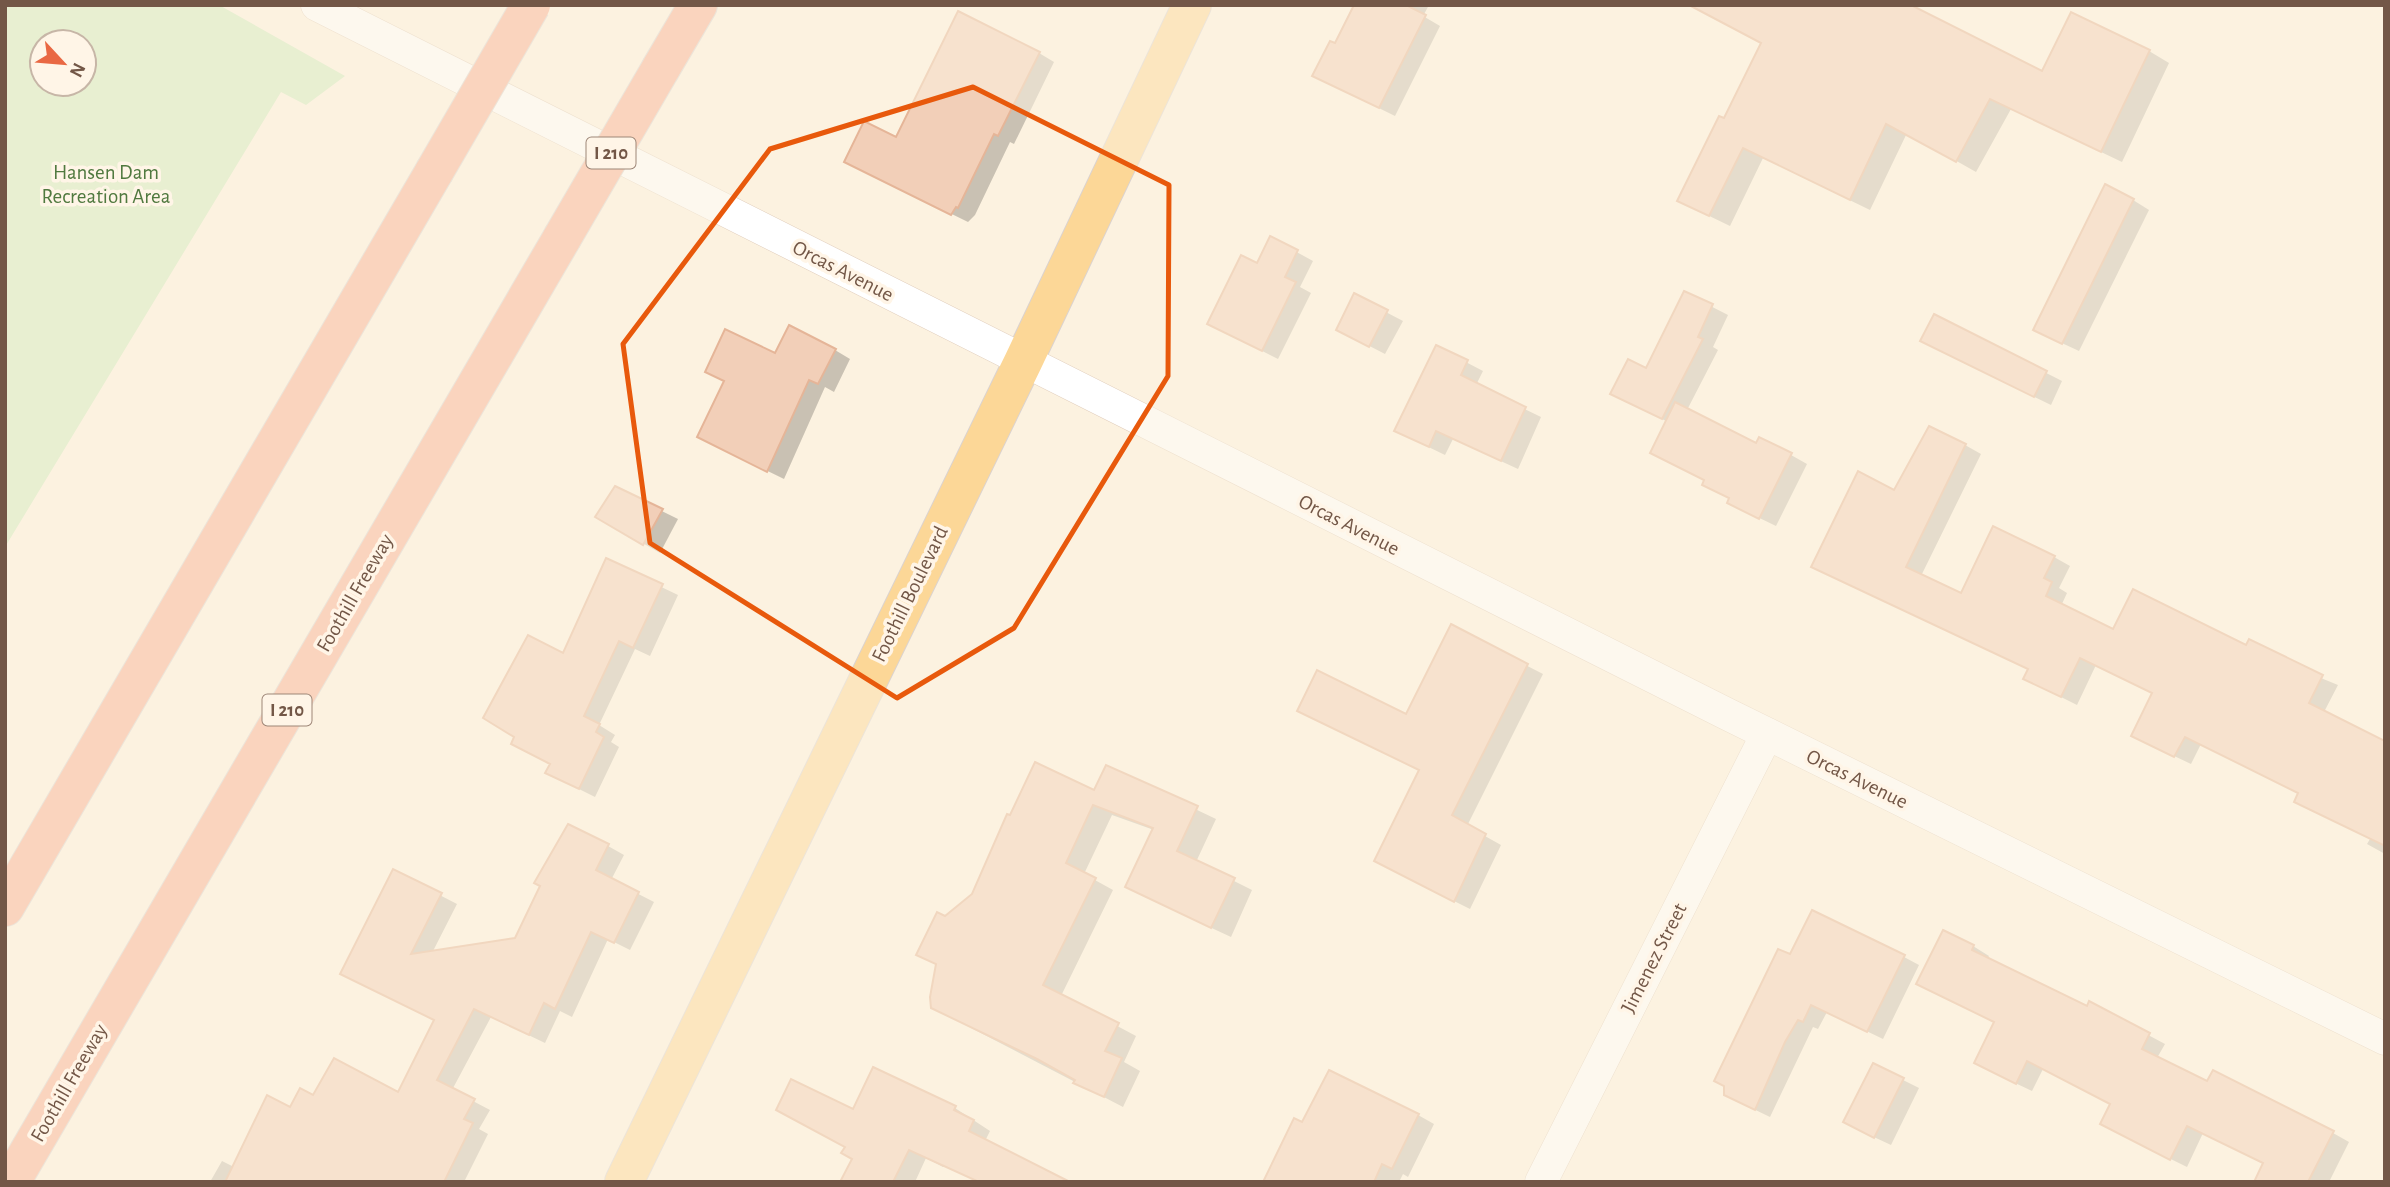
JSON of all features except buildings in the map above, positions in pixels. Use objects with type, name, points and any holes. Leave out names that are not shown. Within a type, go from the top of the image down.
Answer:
[{"type":"highway","points":[[5,907],[531,5]]},
{"type":"highway","name":"Foothill Freeway","points":[[11,1182],[698,5]]},
{"type":"main road","name":"Foothill Boulevard","points":[[624,1182],[1023,362],[1192,5]]},
{"type":"street","name":"Orcas Avenue","points":[[317,5],[1023,362],[2385,1039]]},
{"type":"street","name":"Jimenez Street","points":[[1541,1182],[1767,734]]},
{"type":"highlighted area","points":[[973,87],[1169,185],[1168,376],[1014,628],[897,698],[650,543],[623,344],[770,149]]},
{"type":"green space","name":"Hansen Dam Recreation Area","points":[[5,5],[219,5],[345,76],[306,105],[281,92],[5,547]]}]
